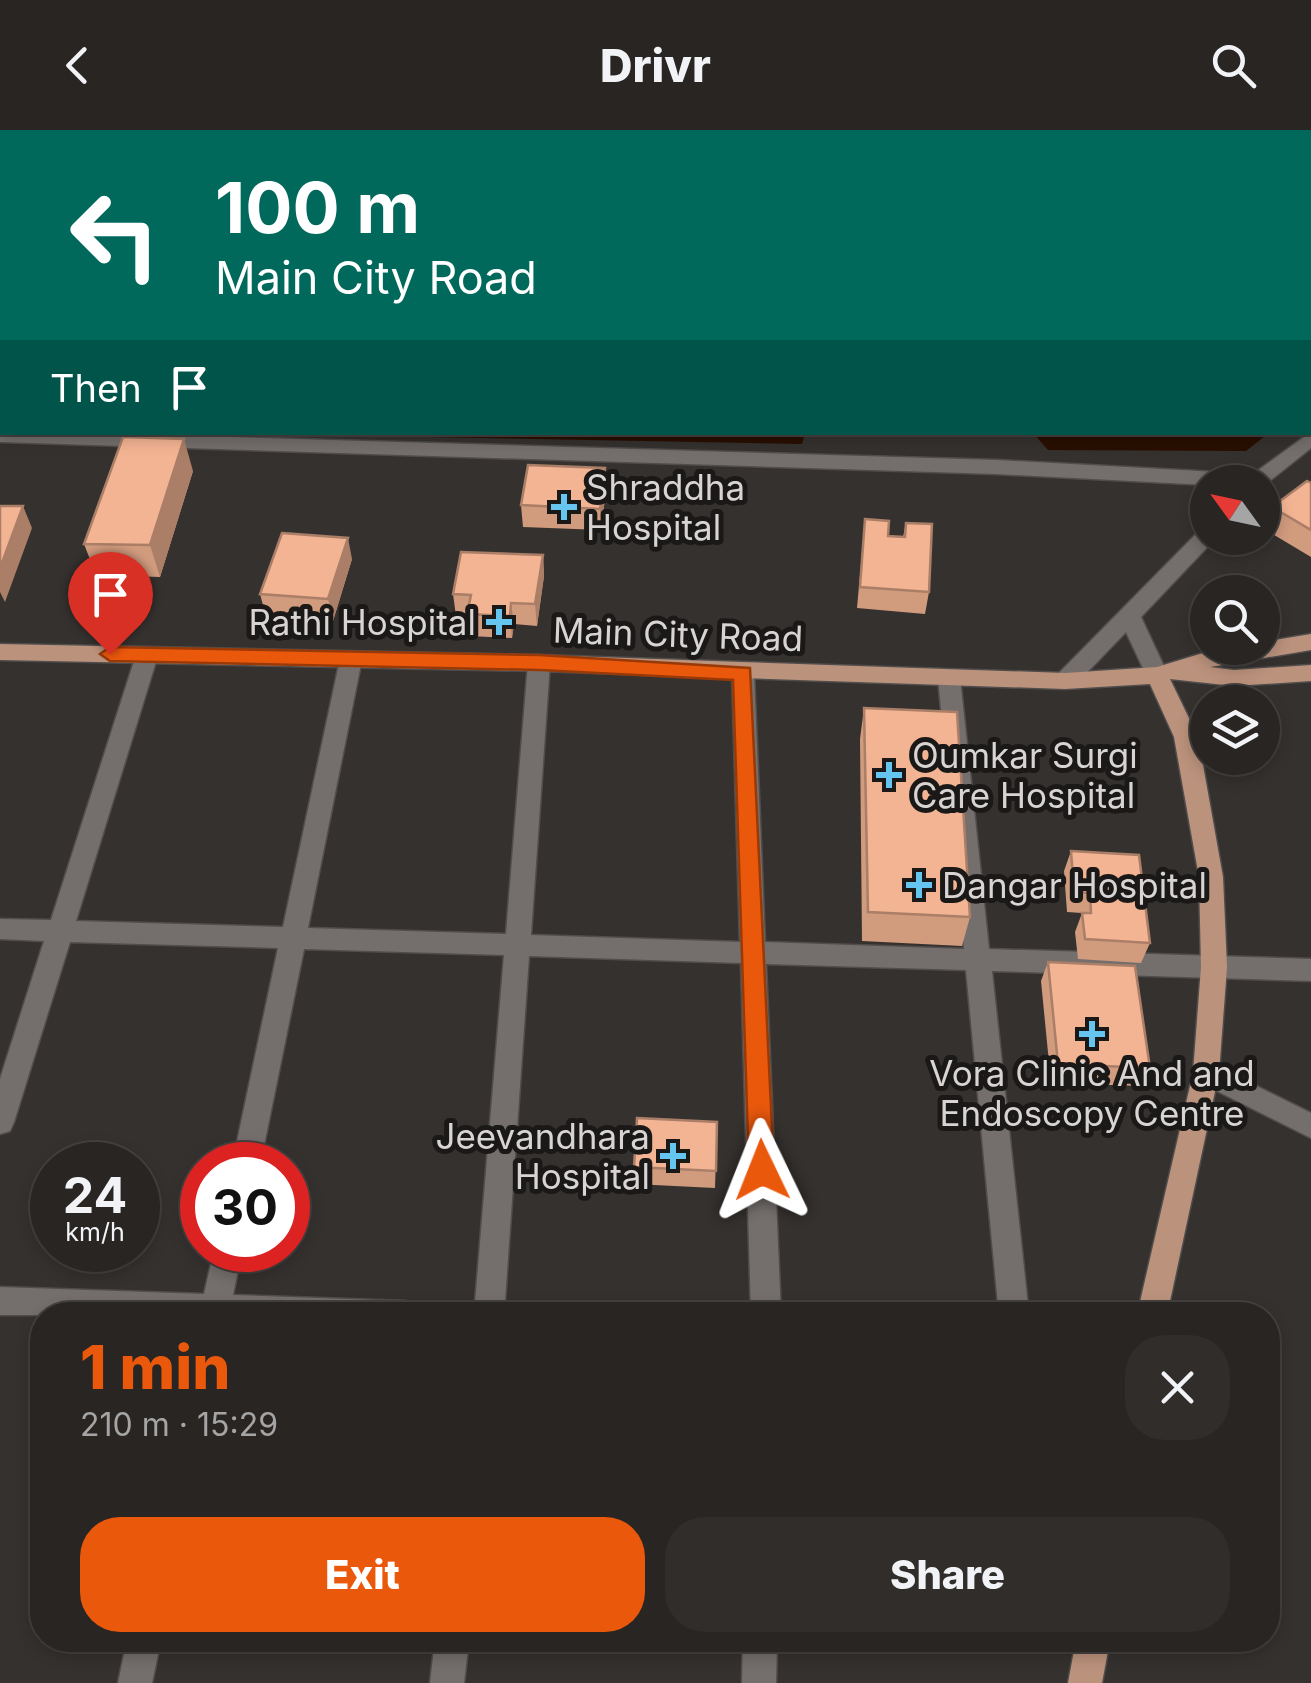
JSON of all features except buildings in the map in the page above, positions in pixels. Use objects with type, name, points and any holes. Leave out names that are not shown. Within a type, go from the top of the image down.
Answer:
[{"type":"main road","name":"Main City Road","points":[[1165,673],[1213,658],[1311,642]]},
{"type":"main road","name":"Main City Road","points":[[0,652],[539,663],[743,673],[1065,681],[1165,673],[1234,678],[1311,673]]},
{"type":"main road","points":[[1155,1302],[1206,1074],[1214,968],[1211,877],[1186,736],[1165,673]]},
{"type":"main road","points":[[1085,1683],[1091,1652]]},
{"type":"street","points":[[0,436],[996,466],[1190,478]]},
{"type":"street","points":[[1278,465],[1311,438]]},
{"type":"street","points":[[1065,681],[1190,553]]},
{"type":"street","points":[[1130,616],[1165,673]]},
{"type":"street","points":[[0,1122],[147,655]]},
{"type":"street","points":[[251,1142],[352,659]]},
{"type":"street","points":[[490,1302],[539,663]]},
{"type":"street","points":[[743,673],[766,1302]]},
{"type":"street","points":[[948,678],[1013,1302]]},
{"type":"street","points":[[0,930],[1311,970]]},
{"type":"street","points":[[1206,1074],[1311,1126]]},
{"type":"street","points":[[217,1302],[223,1272]]},
{"type":"street","points":[[0,1301],[30,1303]]},
{"type":"street","points":[[134,1683],[141,1652]]},
{"type":"street","points":[[447,1683],[451,1652]]},
{"type":"street","points":[[758,1683],[759,1652]]},
{"type":"shaded area","points":[[321,435],[804,435],[802,444]]},
{"type":"shaded area","points":[[1035,435],[1266,435],[1246,451],[1048,450]]},
{"type":"place","name":"Shraddha Hospital","points":[[564,507]]},
{"type":"place","name":"Rathi Hospital","points":[[499,622]]},
{"type":"place","name":"Oumkar Surgi Care Hospital","points":[[889,775]]},
{"type":"place","name":"Dangar Hospital","points":[[919,885]]},
{"type":"place","name":"Vora Clinic And and Endoscopy Centre","points":[[1092,1034]]},
{"type":"place","name":"Jeevandhara Hospital","points":[[673,1156]]},
{"type":"route","points":[[110,654],[539,663],[743,673],[762,1170]]}]
